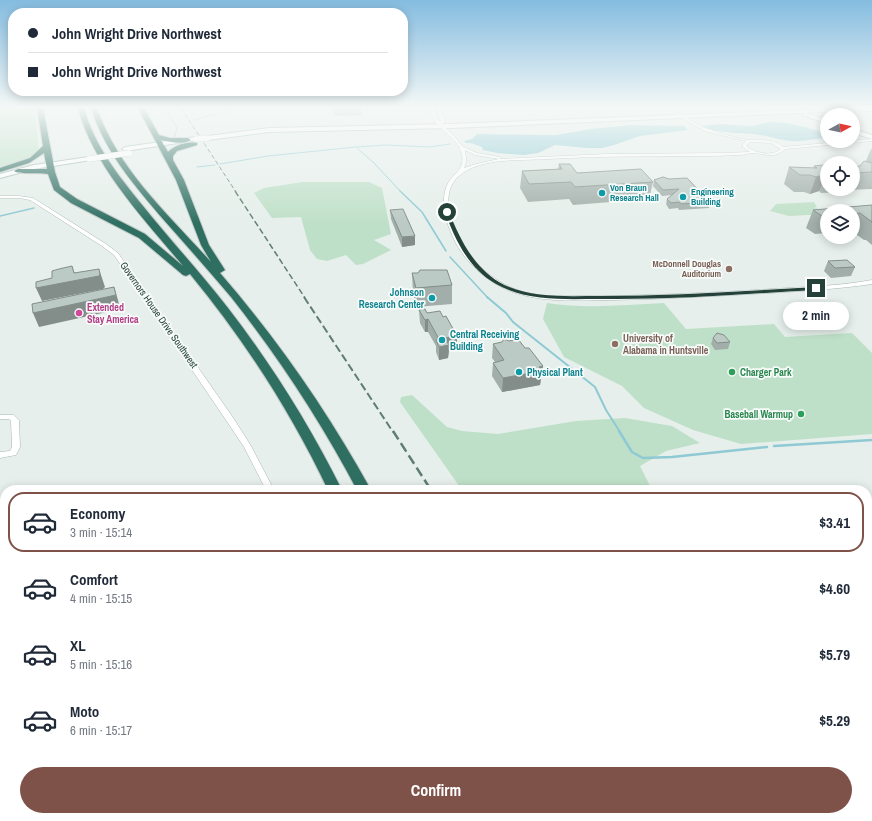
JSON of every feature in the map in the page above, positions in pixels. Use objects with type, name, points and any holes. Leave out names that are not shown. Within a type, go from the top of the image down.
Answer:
[{"type":"highway","points":[[47,146],[54,182],[62,193],[74,201],[123,224],[142,236],[207,290]]},
{"type":"highway","points":[[0,172],[35,159],[42,154],[47,146]]},
{"type":"highway","points":[[95,146],[106,163],[223,309],[270,373],[320,459],[333,485]]},
{"type":"highway","points":[[110,146],[122,165],[237,299],[272,343],[313,402],[361,485]]},
{"type":"highway","points":[[161,146],[187,195],[205,244],[237,299]]},
{"type":"highway","points":[[169,160],[169,155],[173,150],[183,146]]},
{"type":"highway","points":[[18,171],[40,170],[50,166]]},
{"type":"main road","points":[[0,172],[50,166],[88,157],[159,146]]},
{"type":"main road","points":[[0,172],[18,171]]},
{"type":"street","points":[[746,146],[750,150],[756,152]]},
{"type":"street","points":[[789,146],[781,147],[782,152],[779,153],[756,152],[738,154],[599,155],[513,159],[480,164],[461,172],[449,183],[447,189],[447,212],[457,238],[475,264],[486,276],[498,284],[528,294],[562,297],[669,298],[840,287],[872,282]]},
{"type":"street","points":[[461,147],[485,156],[513,159]]},
{"type":"street","points":[[461,147],[465,154],[465,160],[461,172]]},
{"type":"street","points":[[738,154],[750,150]]},
{"type":"street","name":"Governors House Drive Southwest","points":[[0,197],[20,197],[31,199],[116,254],[240,433],[267,485]]},
{"type":"street","points":[[0,417],[11,417],[15,420],[16,447],[12,454],[0,455]]},
{"type":"green space","points":[[0,146],[39,146],[39,151],[34,157],[0,168]]},
{"type":"green space","points":[[303,182],[369,182],[382,188],[391,234],[374,240],[391,250],[363,264],[356,265],[346,255],[327,261],[317,259],[310,250],[301,217],[272,218],[254,193],[264,188]]},
{"type":"green space","points":[[814,202],[817,207],[814,208],[820,209],[820,214],[789,216],[770,211],[776,204]]},
{"type":"green space","name":"Charger Park","points":[[547,303],[590,306],[664,303],[686,329],[774,324],[785,337],[852,333],[872,353],[872,434],[741,444],[693,430],[644,408],[622,386],[564,357],[543,319]]},
{"type":"green space","points":[[412,395],[447,427],[462,431],[498,434],[576,421],[625,418],[672,426],[700,443],[666,451],[640,466],[650,485],[458,485],[400,402],[401,397]]},
{"type":"water","points":[[480,146],[552,146],[538,153],[524,155],[497,153],[483,150]]},
{"type":"water","points":[[569,146],[609,146],[602,148]]},
{"type":"building","points":[[864,161],[872,163],[872,172],[860,173],[860,166]]},
{"type":"building","points":[[559,164],[570,164],[577,173],[641,169],[653,182],[575,187],[571,182],[529,184],[522,171],[562,169]]},
{"type":"building","points":[[820,165],[820,176],[816,177],[810,175],[800,175],[789,167],[817,168],[814,166]]},
{"type":"building","points":[[663,177],[669,179],[687,178],[710,202],[681,204],[679,202],[671,203],[667,199],[679,189],[663,190],[654,180]]},
{"type":"building","points":[[872,205],[872,222],[860,213],[860,206]]},
{"type":"building","points":[[403,209],[415,236],[402,237],[390,210]]},
{"type":"building","points":[[820,209],[820,215],[813,210]]},
{"type":"building","points":[[847,260],[855,267],[835,268],[828,261]]},
{"type":"building","points":[[72,266],[74,273],[99,269],[100,274],[99,276],[36,288],[36,282],[52,278],[52,271]]},
{"type":"building","points":[[420,270],[447,270],[452,285],[416,288],[412,273],[418,273]]},
{"type":"building","points":[[114,287],[116,295],[33,313],[32,304]]},
{"type":"building","points":[[425,309],[427,313],[440,311],[443,317],[446,316],[457,336],[445,338],[449,345],[439,347],[436,340],[439,339],[428,319],[425,320],[419,310]]},
{"type":"building","points":[[717,333],[724,335],[730,342],[717,343],[713,338]]},
{"type":"building","points":[[504,339],[509,341],[518,339],[525,348],[529,348],[543,366],[539,367],[542,371],[503,378],[493,363],[504,360],[493,344],[502,342]]},
{"type":"waterway","points":[[220,164],[268,156],[366,146]]},
{"type":"waterway","points":[[415,146],[435,146]]},
{"type":"waterway","points":[[357,148],[374,163],[401,192]]},
{"type":"waterway","points":[[197,167],[215,165]]},
{"type":"waterway","points":[[401,192],[422,212],[446,251]]},
{"type":"waterway","points":[[0,216],[34,208]]},
{"type":"waterway","points":[[450,257],[487,297]]},
{"type":"waterway","points":[[487,297],[506,313],[513,322],[595,387],[606,410],[620,432]]},
{"type":"waterway","points":[[619,431],[632,452],[643,458],[672,457],[767,447]]},
{"type":"waterway","points":[[774,446],[872,440]]},
{"type":"railway","points":[[206,146],[236,192]]},
{"type":"railway","points":[[235,191],[305,298]]},
{"type":"railway","points":[[304,297],[393,432]]},
{"type":"railway","points":[[393,431],[428,485]]},
{"type":"place","name":"Von Braun Research Hall","points":[[602,193]]},
{"type":"place","name":"Engineering Building","points":[[683,197]]},
{"type":"place","name":"McDonnell Douglas Auditorium","points":[[729,269]]},
{"type":"place","name":"Johnson Research Center","points":[[432,298]]},
{"type":"place","name":"Extended Stay America","points":[[79,313]]},
{"type":"place","name":"Central Receiving Building","points":[[442,340]]},
{"type":"place","name":"University of Alabama in Huntsville","points":[[615,344]]},
{"type":"place","name":"Physical Plant","points":[[519,372]]},
{"type":"place","name":"Charger Park","points":[[732,372]]},
{"type":"place","name":"Baseball Warmup","points":[[801,414]]},
{"type":"route","points":[[447,212],[451,225],[465,252],[486,276],[498,284],[528,294],[562,297],[669,298],[816,288]]}]
